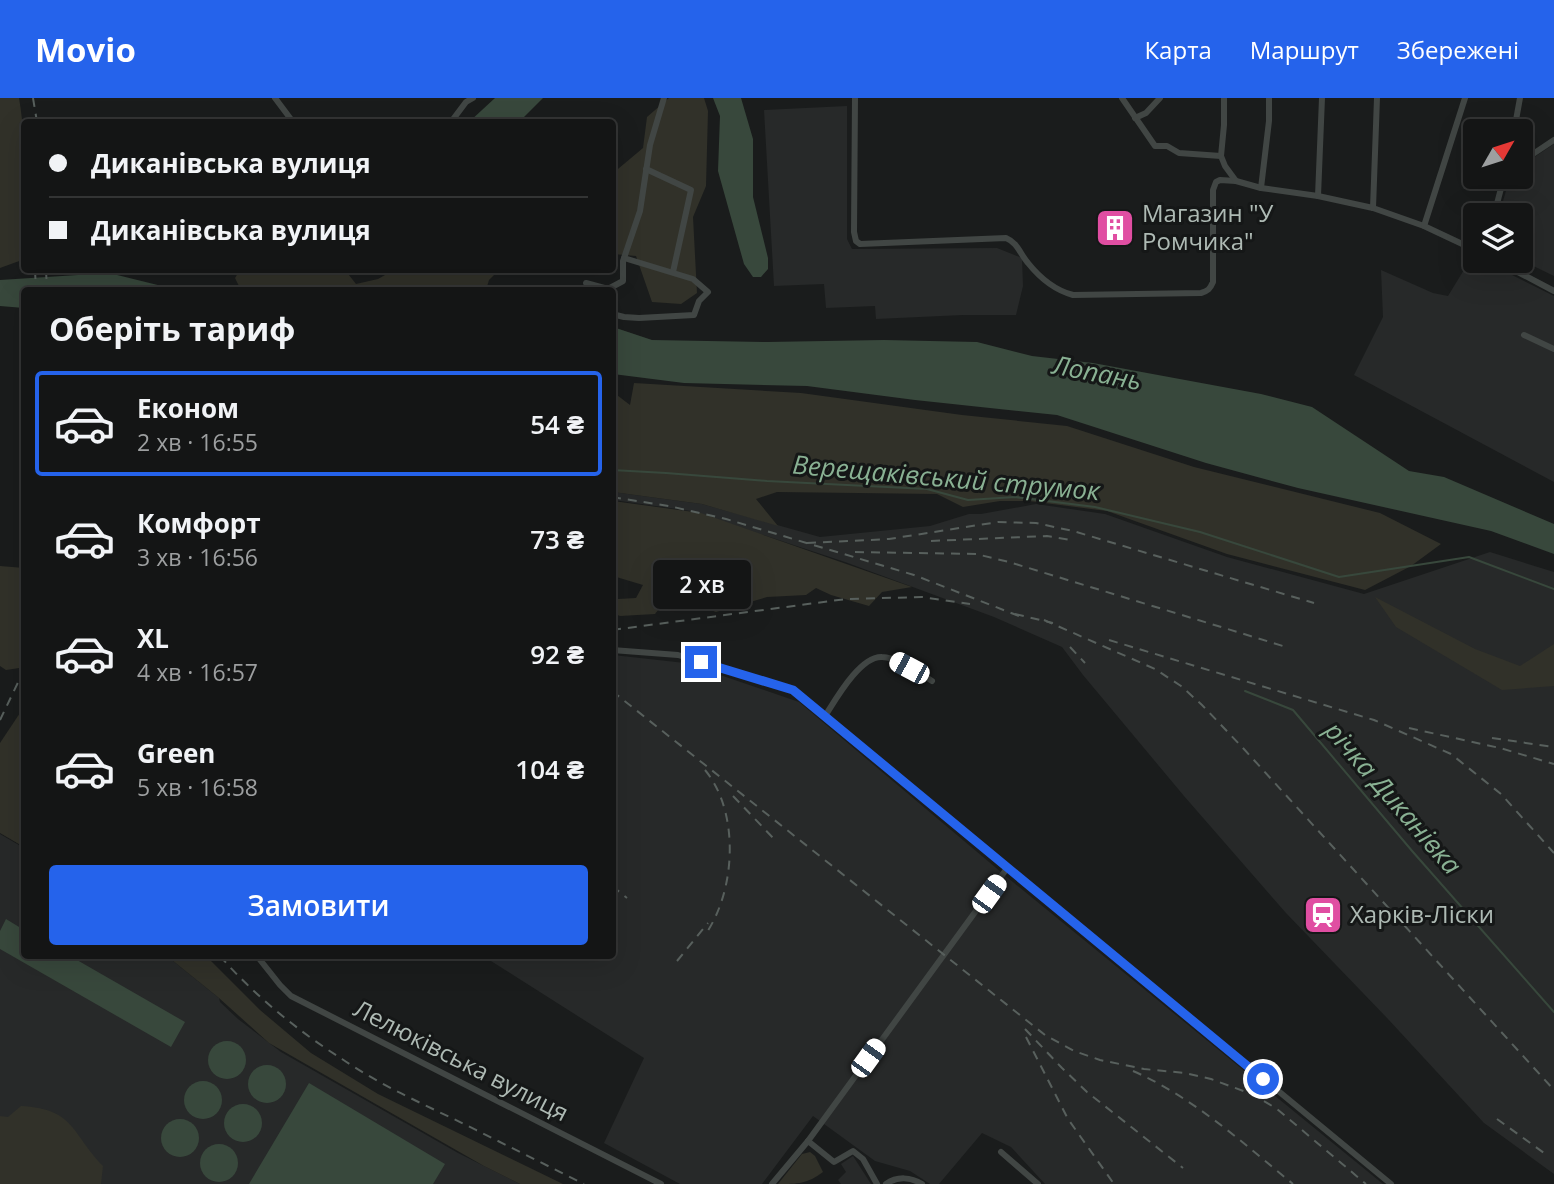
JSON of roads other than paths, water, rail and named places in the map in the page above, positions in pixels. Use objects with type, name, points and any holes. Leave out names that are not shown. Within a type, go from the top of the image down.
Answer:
[{"type":"street","points":[[275,98],[291,119]]},
{"type":"street","points":[[453,119],[466,102],[473,98]]},
{"type":"street","points":[[613,287],[623,281],[624,258],[640,211],[650,145],[664,98]]},
{"type":"street","points":[[855,98],[854,232],[856,241],[860,244],[1006,238],[1013,241],[1027,262],[1060,292],[1073,295],[1201,293],[1211,288],[1213,282],[1213,190],[1216,182],[1220,180],[1373,208],[1424,226],[1463,244]]},
{"type":"street","points":[[1122,98],[1155,146],[1167,146],[1179,153],[1221,156]]},
{"type":"street","points":[[1135,118],[1146,113],[1160,98]]},
{"type":"street","points":[[1224,98],[1221,156],[1236,181]]},
{"type":"street","points":[[1261,188],[1269,98]]},
{"type":"street","points":[[1318,196],[1322,98]]},
{"type":"street","points":[[1373,208],[1377,98]]},
{"type":"street","points":[[1424,226],[1465,98]]},
{"type":"street","points":[[1516,119],[1520,98]]},
{"type":"street","points":[[1533,154],[1554,140]]},
{"type":"street","points":[[646,169],[691,190],[673,272]]},
{"type":"street","points":[[616,315],[639,318],[694,315],[699,300],[708,292],[693,279],[624,258]]},
{"type":"street","points":[[1520,273],[1554,291]]},
{"type":"street","points":[[586,283],[599,287]]},
{"type":"street","points":[[1524,335],[1554,349]]},
{"type":"street","points":[[616,650],[678,655],[793,690],[1391,1184]]},
{"type":"street","points":[[825,716],[859,669],[869,660],[881,656],[893,659],[932,681]]},
{"type":"street","points":[[772,1184],[808,1141],[1009,867]]},
{"type":"street","name":"Лелюківська вулиця","points":[[259,959],[291,996],[661,1184]]},
{"type":"street","points":[[808,1141],[834,1162],[853,1151],[863,1159],[877,1184]]},
{"type":"street","points":[[1002,1152],[1038,1184]]},
{"type":"street","points":[[886,1184],[893,1179],[908,1179],[922,1184]]},
{"type":"water","points":[[495,98],[543,98],[522,119],[472,119]]},
{"type":"water","points":[[713,98],[741,98],[753,139],[753,197],[768,258],[768,269],[761,277],[753,277],[744,264],[718,171],[720,116]]},
{"type":"water","points":[[109,273],[166,287],[21,287],[21,308],[0,306],[0,280]]},
{"type":"water","name":"Лопань","points":[[616,328],[652,340],[977,342],[1032,356],[1093,363],[1261,394],[1312,407],[1409,471],[1444,477],[1554,524],[1554,554],[1491,531],[1298,488],[1206,463],[1057,415],[807,386],[684,383],[616,374]]},
{"type":"water","points":[[6,919],[21,928],[21,959],[75,959],[185,1022],[171,1047],[0,949],[0,931]]},
{"type":"water","points":[[227,1041],[241,1046],[246,1060],[241,1074],[227,1079],[213,1074],[208,1060],[213,1046]]},
{"type":"water","points":[[267,1065],[281,1070],[286,1084],[281,1098],[267,1103],[253,1098],[248,1084],[253,1070]]},
{"type":"water","points":[[203,1081],[217,1086],[222,1100],[217,1114],[203,1119],[189,1114],[184,1100],[189,1086]]},
{"type":"water","points":[[309,1083],[445,1164],[433,1184],[249,1184]]},
{"type":"water","points":[[243,1104],[257,1109],[262,1123],[257,1137],[243,1142],[229,1137],[224,1123],[229,1109]]},
{"type":"water","points":[[180,1119],[194,1124],[199,1138],[194,1152],[180,1157],[166,1152],[161,1138],[166,1124]]},
{"type":"water","points":[[219,1144],[233,1149],[238,1163],[233,1177],[219,1182],[205,1177],[200,1163],[205,1149]]},
{"type":"waterway","name":"Верещаківський струмок","points":[[616,470],[927,489],[968,500],[1015,497],[1095,507],[1200,532],[1339,577],[1469,557],[1554,589]]},
{"type":"waterway","name":"річка Диканівка","points":[[1245,691],[1293,710],[1554,1012]]},
{"type":"railway","points":[[33,98],[36,119]]},
{"type":"railway","points":[[35,273],[36,287]]},
{"type":"railway","points":[[46,273],[47,287]]},
{"type":"railway","points":[[616,498],[726,519],[914,575],[1024,618]]},
{"type":"railway","points":[[807,543],[889,539],[998,522],[1036,523],[1073,531],[1314,603]]},
{"type":"railway","points":[[931,541],[1047,536],[1071,540]]},
{"type":"railway","points":[[855,552],[976,554],[1283,646]]},
{"type":"railway","points":[[616,629],[846,599],[922,597],[970,604]]},
{"type":"railway","points":[[1015,614],[1053,623]]},
{"type":"railway","points":[[1044,620],[1155,669],[1181,686],[1202,705],[1554,1090]]},
{"type":"railway","points":[[1109,640],[1374,720],[1451,754],[1501,794],[1554,853]]},
{"type":"railway","points":[[1070,647],[1085,663]]},
{"type":"railway","points":[[0,720],[21,676]]},
{"type":"railway","points":[[616,694],[1045,1035],[1074,1051],[1100,1060],[1144,1069],[1185,1073],[1211,1079],[1254,1095],[1277,1109],[1366,1184]]},
{"type":"railway","points":[[1409,728],[1500,748],[1554,764]]},
{"type":"railway","points":[[1492,738],[1554,747]]},
{"type":"railway","points":[[705,770],[724,807],[730,852],[723,897],[705,935]]},
{"type":"railway","points":[[733,796],[777,842]]},
{"type":"railway","points":[[616,889],[627,898]]},
{"type":"railway","points":[[677,961],[708,923]]},
{"type":"railway","points":[[223,959],[277,1012],[356,1068],[402,1094],[584,1184]]},
{"type":"railway","points":[[1025,1029],[1087,1092],[1183,1168]]},
{"type":"railway","points":[[1026,1037],[1068,1119],[1114,1184]]},
{"type":"railway","points":[[1133,1071],[1177,1094],[1197,1108],[1293,1184]]},
{"type":"railway","points":[[1497,1119],[1544,1153]]},
{"type":"place","name":"Магазин \"У Ромчика\"","points":[[1115,228]]},
{"type":"place","name":"Харків-Ліски","points":[[1323,915]]}]
